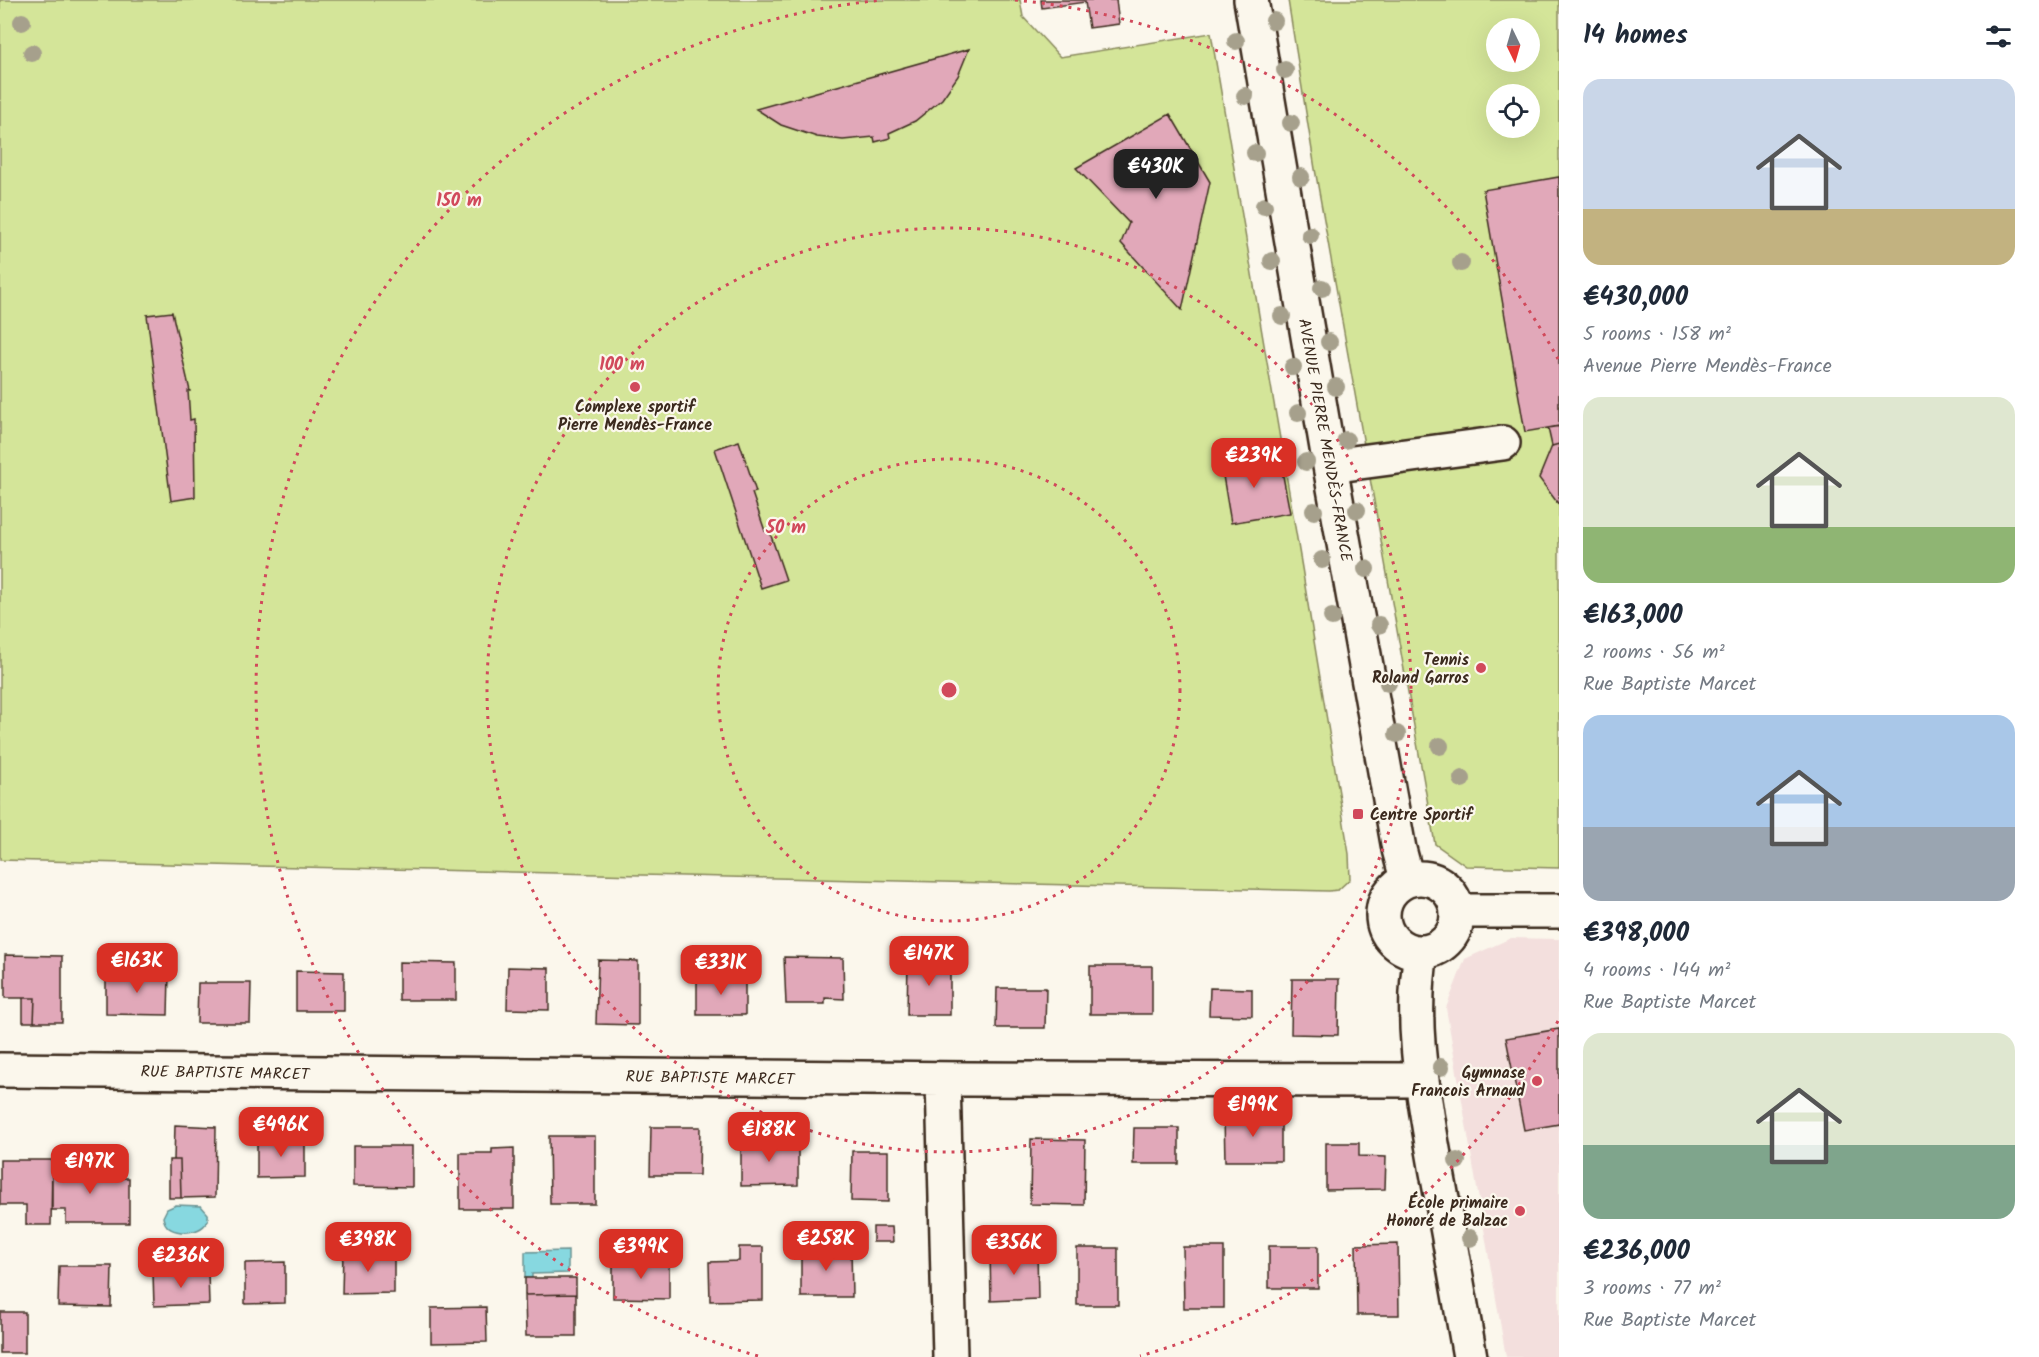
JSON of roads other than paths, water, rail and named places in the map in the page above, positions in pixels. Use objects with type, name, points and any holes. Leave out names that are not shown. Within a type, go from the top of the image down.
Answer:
[{"type":"street","name":"AVENUE PIERRE MENDÈS-FRANCE","points":[[1251,0],[1330,466],[1399,849],[1407,879]]},
{"type":"street","points":[[1330,466],[1503,443]]},
{"type":"street","points":[[1430,878],[1440,884],[1449,890],[1458,911],[1455,931],[1441,947],[1421,953],[1402,948],[1388,934],[1382,916],[1386,899],[1395,887],[1407,879],[1430,878]]},
{"type":"street","points":[[1458,911],[1559,911]]},
{"type":"street","points":[[1421,953],[1416,1031],[1421,1080],[1470,1357]]},
{"type":"street","name":"RUE BAPTISTE MARCET","points":[[0,1070],[943,1079],[1421,1080]]},
{"type":"street","points":[[943,1079],[950,1357]]},
{"type":"water","points":[[176,1205],[201,1206],[208,1214],[204,1226],[191,1232],[171,1229],[165,1224],[163,1217],[167,1209]]},
{"type":"water","points":[[568,1251],[568,1273],[532,1274],[532,1278],[525,1278],[525,1252]]},
{"type":"place","name":"Complexe sportif Pierre Mendès-France","points":[[635,387]]},
{"type":"place","name":"Tennis Roland Garros","points":[[1481,668]]},
{"type":"place","name":"Centre Sportif","points":[[1358,814]]},
{"type":"place","name":"Gymnase Francois Arnaud","points":[[1537,1081]]},
{"type":"place","name":"École primaire Honoré de Balzac","points":[[1520,1211]]}]
